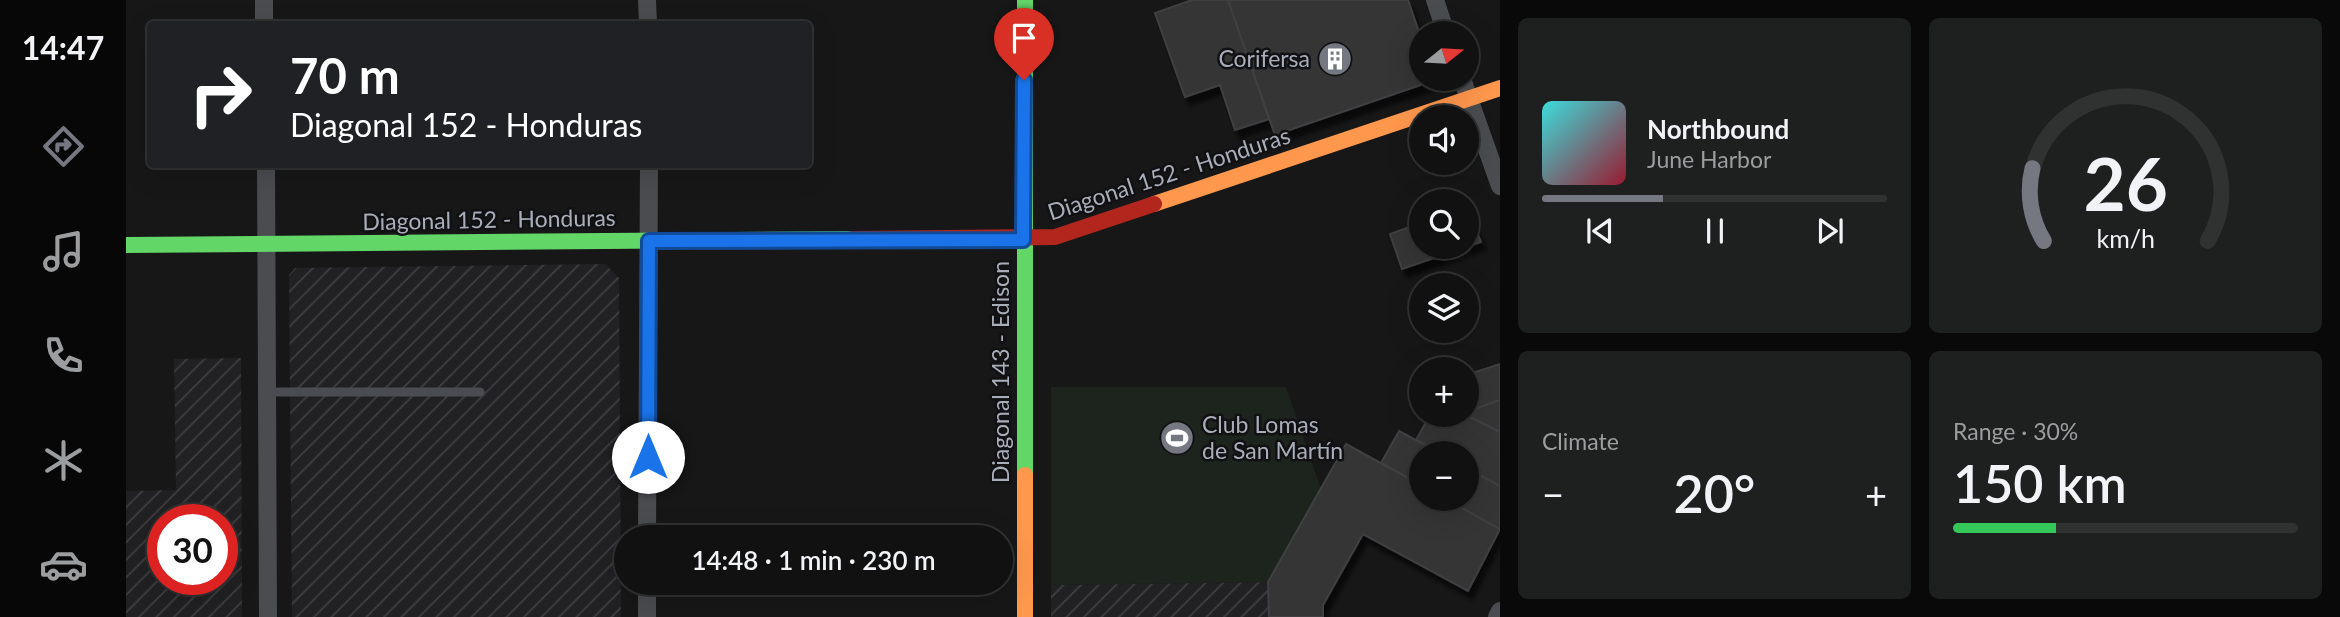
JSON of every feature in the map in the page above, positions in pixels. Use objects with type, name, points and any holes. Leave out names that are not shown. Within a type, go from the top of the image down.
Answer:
[{"type":"street","points":[[264,0],[264,21]]},
{"type":"street","points":[[648,0],[648,21]]},
{"type":"street","name":"Diagonal 143 - Edison","points":[[1025,0],[1025,617]]},
{"type":"street","points":[[1435,0],[1442,21]]},
{"type":"street","name":"Diagonal 152 - Honduras","points":[[126,245],[1023,240],[1073,233],[1500,88]]},
{"type":"street","points":[[1466,91],[1500,186]]},
{"type":"street","points":[[266,168],[268,617]]},
{"type":"street","points":[[647,525],[649,168]]},
{"type":"street","points":[[647,595],[647,617]]},
{"type":"street","points":[[1497,617],[1500,611]]},
{"type":"lane","points":[[267,392],[480,392]]},
{"type":"shaded area","points":[[605,264],[619,278],[620,525],[614,525],[614,595],[621,595],[621,617],[292,617],[289,275],[295,268]]},
{"type":"shaded area","points":[[241,358],[242,617],[126,617],[126,491],[176,490],[174,359]]},
{"type":"shaded area","name":"Club Lomas de San Martín","points":[[1051,387],[1286,387],[1321,489],[1268,582],[1051,585]]},
{"type":"shaded area","points":[[1268,582],[1269,617],[1051,617],[1051,585]]},
{"type":"building","points":[[1192,0],[1228,0],[1269,119],[1235,130],[1220,85],[1185,97],[1155,13]]},
{"type":"building","name":"Corifersa","points":[[1228,0],[1408,0],[1415,21],[1409,21],[1409,89],[1275,135]]},
{"type":"building","points":[[1409,227],[1409,259],[1431,259],[1402,269],[1390,234]]},
{"type":"building","points":[[1500,364],[1500,400],[1479,407],[1479,371]]},
{"type":"building","points":[[1500,400],[1500,432],[1479,422],[1479,407]]},
{"type":"building","points":[[1479,422],[1500,432],[1500,486],[1479,475],[1479,441],[1416,440],[1423,427],[1479,427]]},
{"type":"building","points":[[1399,431],[1418,441],[1409,441],[1409,478],[1381,463]]},
{"type":"building","points":[[1346,444],[1409,478],[1409,511],[1468,511],[1500,529],[1468,591],[1363,534],[1323,605],[1323,617],[1269,617],[1268,582]]},
{"type":"building","points":[[1479,475],[1500,486],[1500,529],[1468,511],[1479,511]]},
{"type":"traffic: fast","points":[[1025,0],[1025,475]]},
{"type":"traffic: fast","points":[[126,245],[852,239]]},
{"type":"traffic: slow","points":[[1154,204],[1500,88]]},
{"type":"traffic: slow","points":[[1025,475],[1025,617]]},
{"type":"traffic: jam","points":[[852,239],[1055,237],[1154,204]]},
{"type":"place","name":"Corifersa","points":[[1335,59]]},
{"type":"place","name":"Club Lomas de San Martín","points":[[1177,438]]},
{"type":"route","points":[[648,457],[649,241],[1023,240],[1024,80]]}]
